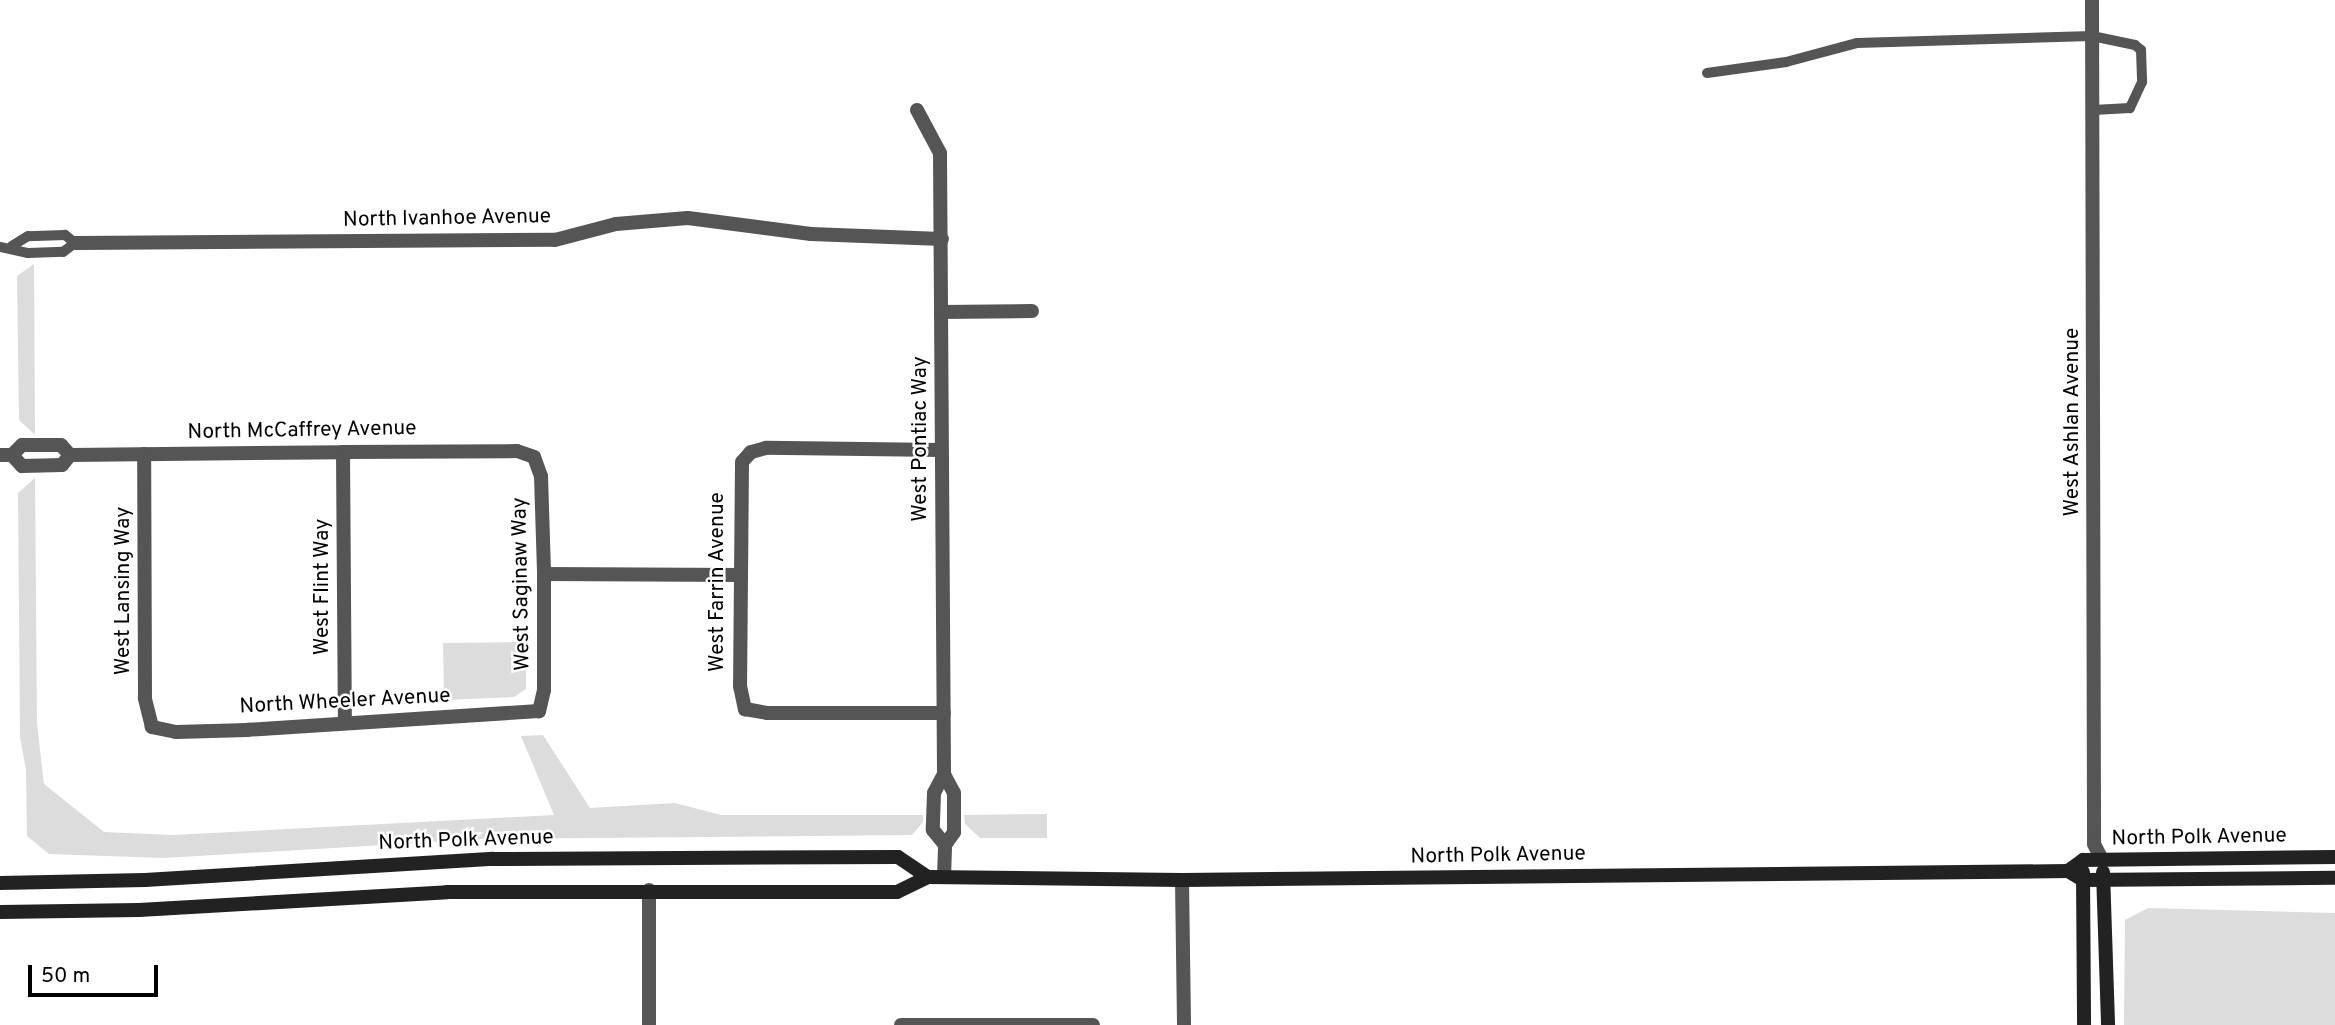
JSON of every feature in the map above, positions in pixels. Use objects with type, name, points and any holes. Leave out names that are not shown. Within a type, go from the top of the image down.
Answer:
[{"type":"main road","name":"North Polk Avenue","points":[[0,883],[145,880],[493,859],[898,857],[928,877]]},
{"type":"main road","name":"North Polk Avenue","points":[[0,912],[176,909],[447,892],[897,892],[928,877],[1182,880],[2068,871],[2083,860],[2335,857]]},
{"type":"main road","points":[[2083,860],[2084,1025]]},
{"type":"main road","name":"West Ashlan Avenue","points":[[2102,860],[2108,1025]]},
{"type":"main road","points":[[2068,871],[2083,880]]},
{"type":"main road","name":"North Polk Avenue","points":[[2083,880],[2335,878]]},
{"type":"street","name":"West Ashlan Avenue","points":[[2092,0],[2094,845],[2102,860]]},
{"type":"street","name":"West Pontiac Way","points":[[917,110],[940,153],[944,774],[954,793],[954,832],[944,845]]},
{"type":"street","name":"North lvanhoe Avenue","points":[[75,243],[555,240],[616,224],[688,218],[811,234],[942,239]]},
{"type":"street","points":[[941,312],[1032,311]]},
{"type":"street","name":"North McCaffrey Avenue","points":[[70,454],[62,465],[22,466],[6,455],[22,445],[61,445],[70,454],[517,451],[534,457]]},
{"type":"street","name":"West Farrin Avenue","points":[[941,450],[766,448],[747,457],[739,476],[740,686],[745,709],[944,713]]},
{"type":"street","name":"West Flint Way","points":[[343,452],[345,723]]},
{"type":"street","name":"West Lansing Way","points":[[144,454],[145,698],[152,727]]},
{"type":"street","name":"West Saginaw Way","points":[[534,457],[541,476],[544,574],[544,690],[539,711]]},
{"type":"street","points":[[544,574],[740,575]]},
{"type":"street","name":"North Wheeler Avenue","points":[[152,727],[176,732],[539,711]]},
{"type":"street","name":"West Pontiac Way","points":[[944,774],[934,793],[933,830],[944,845],[944,877]]},
{"type":"street","points":[[2083,860],[2094,845]]},
{"type":"street","points":[[1182,880],[1184,1025]]},
{"type":"street","points":[[649,890],[649,1025]]},
{"type":"street","points":[[901,1025],[1093,1025]]},
{"type":"lane","points":[[1707,73],[1786,62],[1857,43],[2092,36],[2139,48],[2142,82],[2130,108],[2093,110]]},
{"type":"lane","name":"North lvanhoe Avenue","points":[[0,247],[12,246],[28,236],[65,235],[75,243],[63,252],[28,253],[12,246]]},
{"type":"shaded area","points":[[34,264],[35,435],[19,420],[17,276]]},
{"type":"shaded area","points":[[35,478],[37,724],[44,784],[104,832],[173,835],[554,815],[521,736],[543,735],[590,808],[675,803],[721,815],[923,815],[923,822],[912,835],[483,839],[164,858],[49,854],[27,836],[26,770],[20,737],[18,493]]},
{"type":"shaded area","points":[[526,642],[526,689],[514,697],[444,700],[443,643]]},
{"type":"shaded area","points":[[1047,814],[1047,838],[980,838],[965,824],[964,815]]},
{"type":"shaded area","points":[[2148,908],[2335,913],[2335,1025],[2124,1025],[2125,920]]}]
